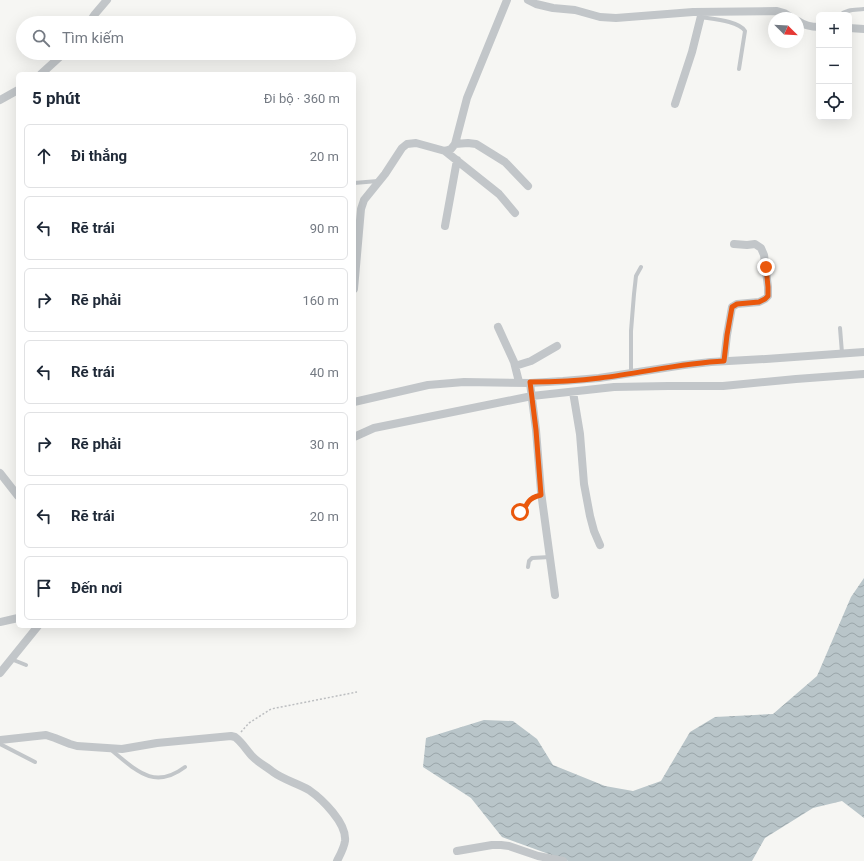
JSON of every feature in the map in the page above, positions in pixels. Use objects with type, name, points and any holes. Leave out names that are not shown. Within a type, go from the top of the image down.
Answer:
[{"type":"street","points":[[94,16],[107,0]]},
{"type":"street","points":[[356,266],[361,209],[364,200],[386,174],[402,148],[407,144],[416,144],[445,150],[451,149],[455,144],[467,98],[507,0]]},
{"type":"street","points":[[528,0],[536,4],[553,8],[575,10],[600,17],[616,18],[780,12]]},
{"type":"street","points":[[675,104],[692,52],[702,14]]},
{"type":"street","points":[[804,25],[816,27]]},
{"type":"street","points":[[852,28],[864,29]]},
{"type":"street","points":[[43,72],[56,60]]},
{"type":"street","points":[[0,100],[16,91]]},
{"type":"street","points":[[455,144],[476,144],[505,162],[528,186]]},
{"type":"street","points":[[445,150],[500,194],[515,214]]},
{"type":"street","points":[[445,226],[457,160]]},
{"type":"street","points":[[724,361],[732,307],[737,304],[759,302],[768,296],[764,255],[761,248],[755,244],[734,244]]},
{"type":"street","points":[[498,327],[515,366],[519,382]]},
{"type":"street","points":[[515,366],[531,361],[556,346]]},
{"type":"street","points":[[356,436],[374,428],[563,382],[599,378],[684,364],[864,352]]},
{"type":"street","points":[[356,401],[428,385],[464,382],[519,382],[531,390],[573,392],[622,387],[723,386],[864,374]]},
{"type":"street","points":[[531,390],[541,495],[555,595]]},
{"type":"street","points":[[573,392],[580,434],[584,484],[590,516],[594,531],[600,544]]},
{"type":"street","points":[[0,473],[16,493]]},
{"type":"street","points":[[0,622],[16,618]]},
{"type":"street","points":[[0,673],[36,628]]},
{"type":"street","points":[[0,740],[46,735],[77,746],[122,749],[157,743],[231,736],[237,738],[253,757],[276,774],[310,791],[338,819],[345,833],[345,840],[344,846],[337,861]]},
{"type":"street","points":[[457,851],[492,845],[501,845],[509,846],[538,856],[563,861]]},
{"type":"lane","points":[[844,12],[864,8]]},
{"type":"lane","points":[[702,14],[743,27],[745,31],[740,69]]},
{"type":"lane","points":[[356,183],[380,181]]},
{"type":"lane","points":[[631,373],[631,331],[634,294],[636,276],[641,267]]},
{"type":"lane","points":[[840,328],[842,354]]},
{"type":"lane","points":[[513,514],[523,511],[530,500],[535,496],[541,495]]},
{"type":"lane","points":[[528,567],[529,561],[532,558],[550,557]]},
{"type":"lane","points":[[11,659],[26,665]]},
{"type":"lane","points":[[0,744],[35,762]]},
{"type":"lane","points":[[108,748],[146,776],[159,778],[175,774],[185,767]]},
{"type":"path","points":[[237,738],[249,723],[271,709],[357,692]]},
{"type":"water","points":[[864,578],[864,818],[842,801],[813,808],[765,838],[752,861],[568,861],[502,837],[471,798],[423,767],[426,738],[484,720],[513,721],[537,739],[553,765],[605,786],[633,791],[661,781],[690,732],[715,717],[773,714],[817,676],[851,597]]},
{"type":"route","points":[[520,512],[523,511],[530,500],[535,496],[541,495],[536,430],[530,382],[563,382],[599,378],[684,364],[724,361],[732,307],[737,304],[759,302],[768,296],[766,267]]}]
